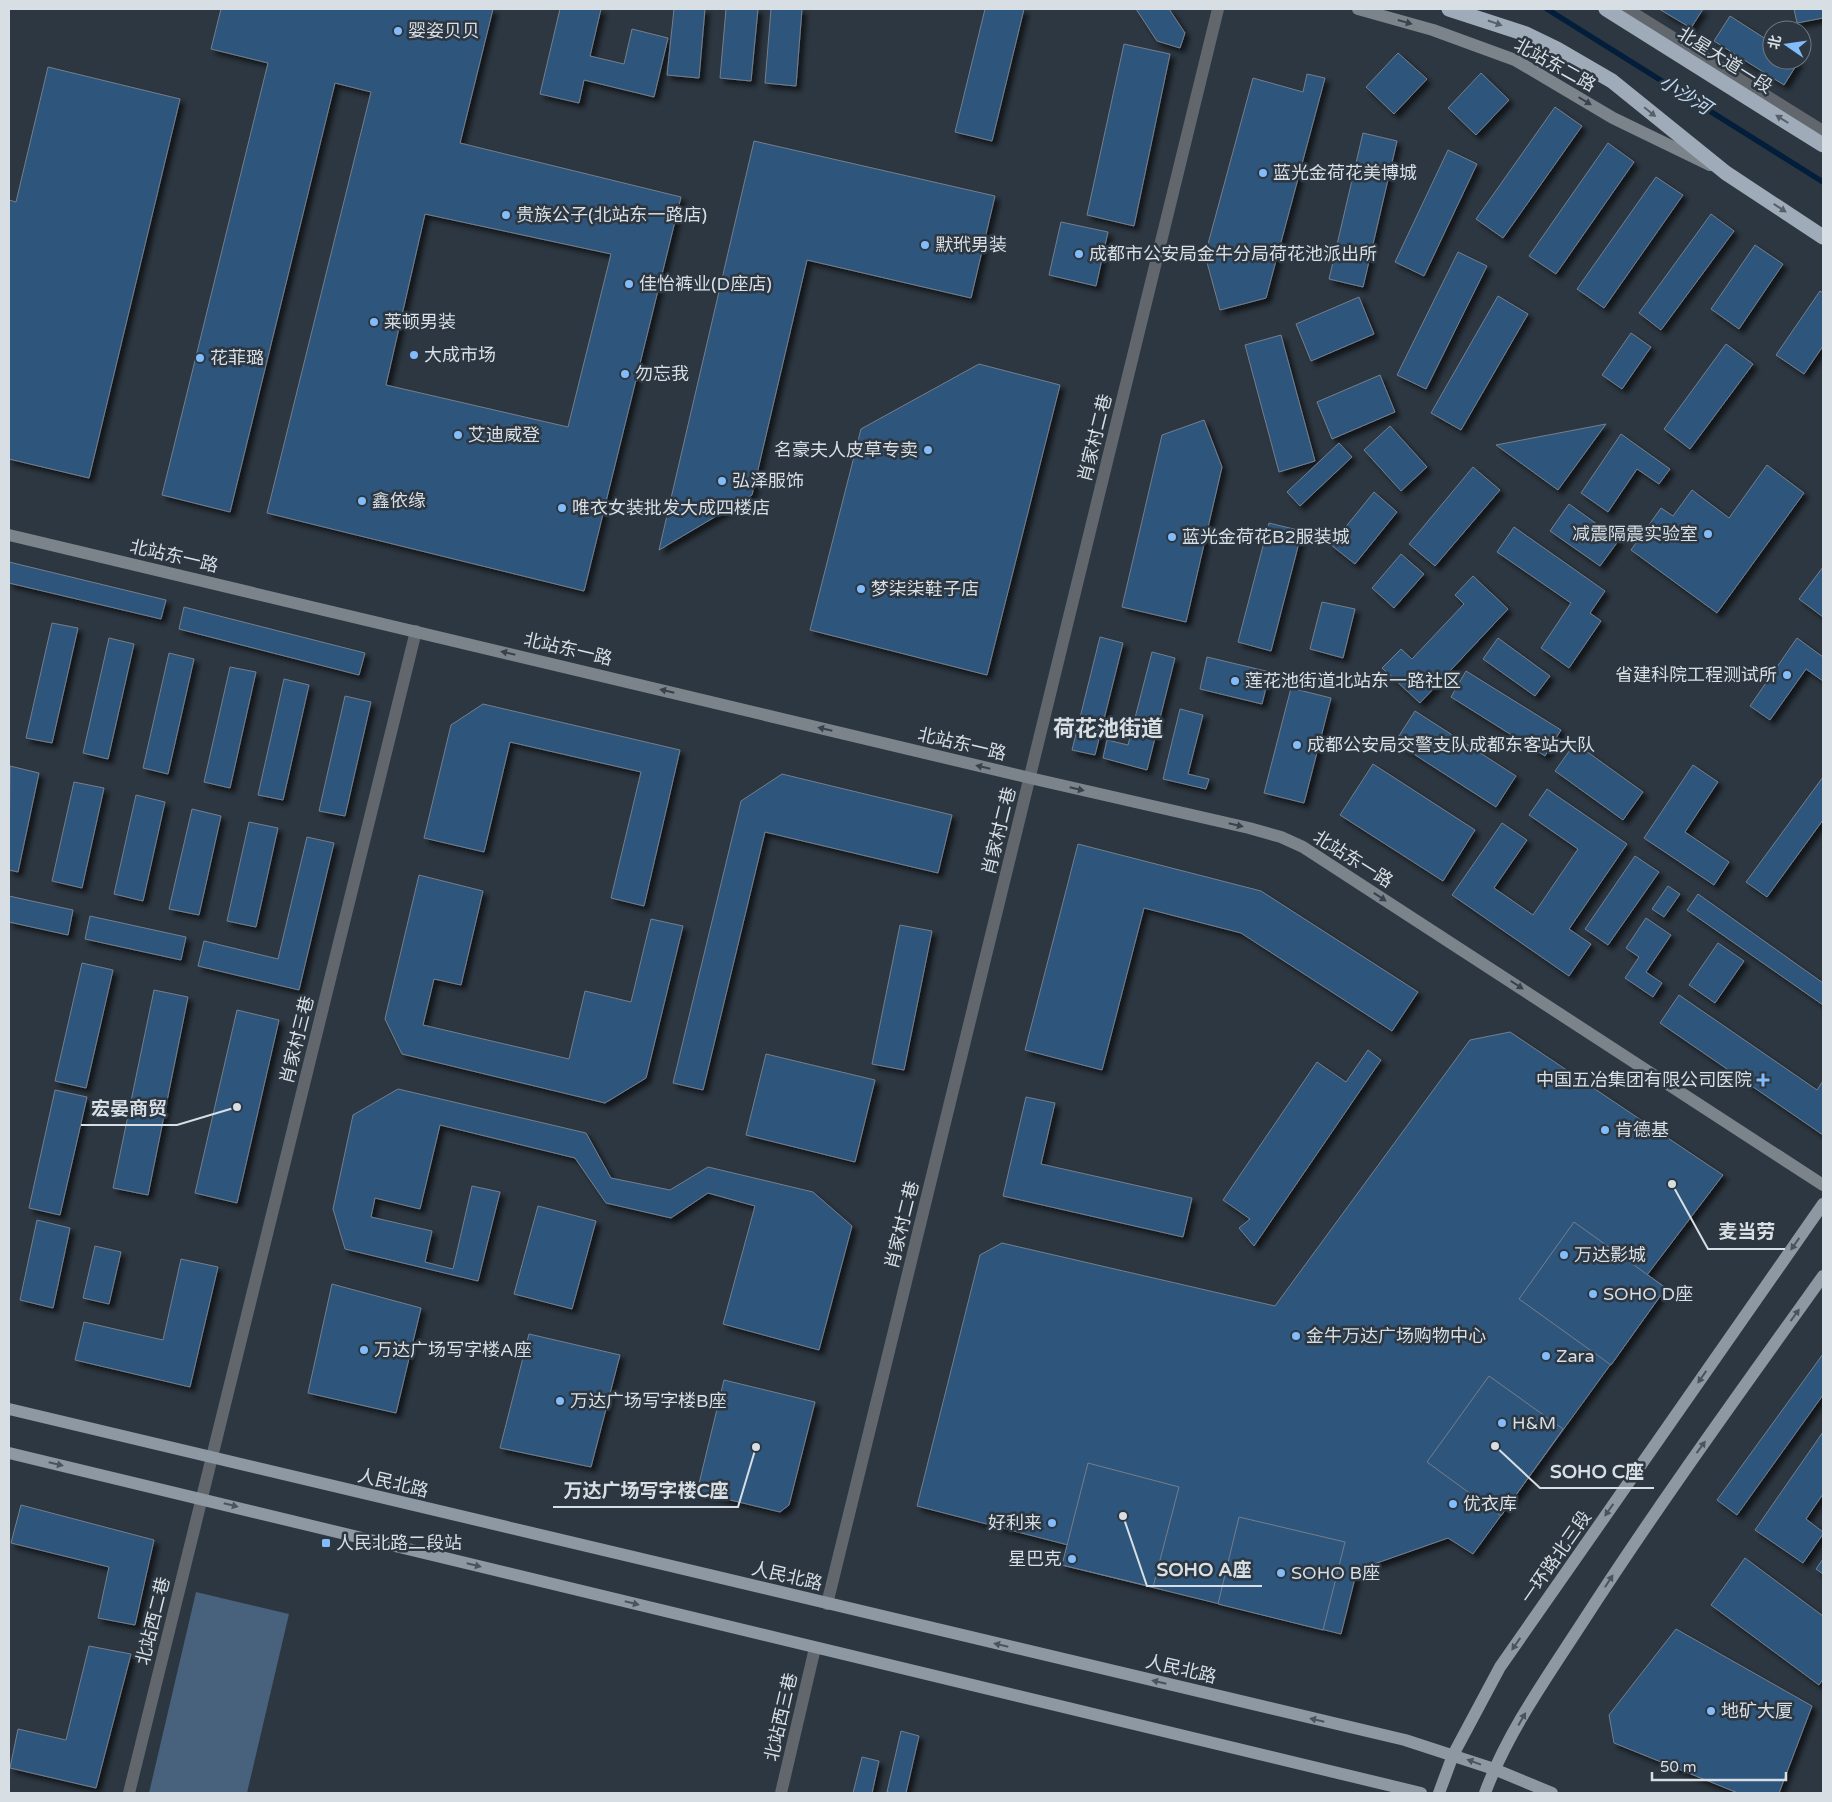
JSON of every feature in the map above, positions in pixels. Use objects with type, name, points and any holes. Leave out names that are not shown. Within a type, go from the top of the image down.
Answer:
[{"type":"highway","points":[[1449,9],[1526,34],[1557,49],[1612,81],[1726,173],[1823,237]]},
{"type":"highway","name":"北星大道一段","points":[[1606,9],[1823,145]]},
{"type":"main road","name":"一环路北三段","points":[[1439,1793],[1453,1755],[1500,1667],[1823,1204]]},
{"type":"main road","points":[[1484,1793],[1494,1769],[1541,1686],[1640,1532],[1823,1276]]},
{"type":"main road","name":"人民北路","points":[[9,1409],[1405,1740],[1494,1769],[1552,1793]]},
{"type":"main road","points":[[9,1453],[1421,1793]]},
{"type":"street","name":"肖家村二巷","points":[[827,1604],[1218,9]]},
{"type":"street","name":"北站东二路","points":[[1358,9],[1433,30],[1515,60],[1614,118],[1726,173]]},
{"type":"street","points":[[1627,9],[1823,131]]},
{"type":"street","name":"北站东一路","points":[[9,535],[1030,778],[1249,828],[1282,838],[1303,847],[1823,1185]]},
{"type":"street","name":"肖家村三巷","points":[[212,1458],[416,631]]},
{"type":"street","name":"北站西二巷","points":[[129,1793],[212,1458]]},
{"type":"street","name":"北站西三巷","points":[[781,1793],[816,1648]]},
{"type":"shaded area","points":[[196,1592],[289,1614],[247,1793],[149,1793]]},
{"type":"building","points":[[221,9],[493,9],[460,143],[681,197],[584,591],[267,513],[371,92],[335,83],[230,512],[162,495],[268,63],[211,49]],"holes":[[[425,214],[611,254],[568,427],[386,385]]]},
{"type":"building","points":[[560,9],[601,9],[590,56],[624,64],[632,29],[668,38],[654,97],[584,80],[579,103],[540,94]]},
{"type":"building","points":[[674,9],[705,9],[699,78],[667,75]]},
{"type":"building","points":[[726,9],[758,9],[751,81],[720,78]]},
{"type":"building","points":[[771,9],[802,9],[796,86],[765,83]]},
{"type":"building","points":[[985,9],[1024,9],[992,141],[955,132]]},
{"type":"building","points":[[1136,9],[1169,9],[1185,33],[1180,48],[1157,41]]},
{"type":"building","points":[[1659,9],[1703,9],[1691,28]]},
{"type":"building","points":[[1794,9],[1823,9],[1823,18],[1796,20]]},
{"type":"building","points":[[1730,16],[1762,37],[1762,70],[1793,70],[1784,85],[1714,41]]},
{"type":"building","points":[[1124,44],[1170,54],[1134,226],[1087,215]]},
{"type":"building","points":[[1398,53],[1427,79],[1394,114],[1366,87]]},
{"type":"building","points":[[48,67],[180,99],[89,478],[9,459],[9,200],[16,202]]},
{"type":"building","points":[[1481,73],[1509,100],[1476,135],[1448,108]]},
{"type":"building","name":"蓝光金荷花美博城","points":[[1307,74],[1325,78],[1266,298],[1220,310],[1205,255],[1253,78],[1303,92]]},
{"type":"building","points":[[1555,107],[1582,126],[1503,238],[1476,219]]},
{"type":"building","points":[[1363,133],[1397,141],[1363,287],[1329,279]]},
{"type":"building","points":[[754,141],[995,196],[971,298],[807,260],[752,495],[659,550]]},
{"type":"building","points":[[1608,143],[1634,162],[1556,274],[1529,256]]},
{"type":"building","points":[[1448,150],[1477,164],[1424,276],[1395,262]]},
{"type":"building","points":[[1656,177],[1683,195],[1604,308],[1577,289]]},
{"type":"building","points":[[1711,214],[1734,231],[1661,330],[1639,313]]},
{"type":"building","name":"成都市公安局金牛分局荷花池派出所","points":[[1061,222],[1108,232],[1096,286],[1049,275]]},
{"type":"building","points":[[1755,245],[1783,264],[1739,329],[1711,309]]},
{"type":"building","points":[[1458,252],[1487,266],[1426,389],[1397,375]]},
{"type":"building","points":[[1820,291],[1823,293],[1823,346],[1804,374],[1776,355]]},
{"type":"building","points":[[1498,296],[1528,314],[1461,430],[1431,413]]},
{"type":"building","points":[[1359,297],[1374,334],[1311,361],[1296,324]]},
{"type":"building","points":[[1631,333],[1651,347],[1622,389],[1602,375]]},
{"type":"building","points":[[1281,335],[1315,461],[1279,472],[1245,345]]},
{"type":"building","points":[[1726,344],[1753,364],[1690,449],[1664,429]]},
{"type":"building","points":[[979,364],[1060,385],[987,675],[810,630],[861,429]]},
{"type":"building","points":[[1380,375],[1395,412],[1332,439],[1317,402]]},
{"type":"building","name":"蓝光金荷花B2服装城","points":[[1204,420],[1222,467],[1186,622],[1122,607],[1162,435]]},
{"type":"building","points":[[1606,424],[1558,490],[1496,445]]},
{"type":"building","points":[[1390,426],[1427,467],[1401,491],[1364,450]]},
{"type":"building","points":[[1621,434],[1670,469],[1659,484],[1637,469],[1608,512],[1581,493]]},
{"type":"building","points":[[1339,443],[1352,457],[1300,506],[1287,492]]},
{"type":"building","name":"减震隔震实验室","points":[[1767,465],[1804,493],[1717,613],[1631,550],[1661,508],[1673,516],[1692,490],[1729,518]]},
{"type":"building","points":[[1473,467],[1500,490],[1435,566],[1409,544]]},
{"type":"building","points":[[1374,492],[1397,512],[1355,564],[1331,545]]},
{"type":"building","points":[[1569,504],[1619,540],[1600,566],[1550,531]]},
{"type":"building","points":[[1269,523],[1302,531],[1271,651],[1238,642]]},
{"type":"building","points":[[1514,527],[1605,591],[1590,613],[1601,621],[1569,668],[1541,648],[1571,603],[1497,552]]},
{"type":"building","points":[[1401,554],[1424,574],[1394,608],[1372,588]]},
{"type":"building","points":[[9,562],[166,600],[161,619],[9,583]]},
{"type":"building","points":[[1823,567],[1823,617],[1799,599]]},
{"type":"building","points":[[1473,576],[1508,609],[1420,703],[1382,668],[1401,649],[1412,659],[1464,604],[1455,595]]},
{"type":"building","points":[[1322,602],[1355,609],[1343,658],[1310,649]]},
{"type":"building","points":[[184,607],[365,653],[359,675],[179,629]]},
{"type":"building","points":[[52,623],[78,628],[52,743],[26,738]]},
{"type":"building","points":[[1100,637],[1123,643],[1095,755],[1072,750]]},
{"type":"building","points":[[109,638],[134,644],[108,759],[83,753]]},
{"type":"building","points":[[1498,638],[1550,676],[1535,696],[1483,659]]},
{"type":"building","name":"省建科院工程测试所","points":[[1797,638],[1823,657],[1823,681],[1806,669],[1770,720],[1750,706]]},
{"type":"building","points":[[1152,652],[1175,658],[1147,770],[1103,758],[1107,740],[1128,745]]},
{"type":"building","points":[[169,653],[194,659],[168,774],[143,768]]},
{"type":"building","name":"莲花池街道北站东一路社区","points":[[1207,657],[1270,672],[1262,704],[1200,689]]},
{"type":"building","points":[[230,667],[256,672],[230,788],[204,782]]},
{"type":"building","points":[[1466,671],[1561,730],[1545,756],[1451,697]]},
{"type":"building","points":[[284,679],[309,685],[283,800],[258,795]]},
{"type":"building","name":"成都公安局交警支队成都东客站大队","points":[[1291,688],[1331,698],[1304,803],[1264,793]]},
{"type":"building","points":[[345,696],[371,702],[345,816],[319,811]]},
{"type":"building","points":[[483,704],[680,750],[644,906],[611,898],[641,772],[510,742],[484,852],[424,838],[451,725]]},
{"type":"building","name":"莲花池街道北站东一路社区","points":[[1180,709],[1203,715],[1188,774],[1209,779],[1206,789],[1163,779]]},
{"type":"building","points":[[1415,711],[1516,776],[1496,807],[1395,742]]},
{"type":"building","points":[[1575,743],[1643,792],[1623,820],[1555,771]]},
{"type":"building","points":[[1373,764],[1475,830],[1443,881],[1340,815]]},
{"type":"building","points":[[1693,765],[1718,782],[1685,832],[1729,862],[1714,885],[1644,838]]},
{"type":"building","points":[[10,766],[39,773],[18,872],[9,870]]},
{"type":"building","points":[[782,774],[952,815],[938,873],[765,832],[703,1090],[673,1083],[741,801]]},
{"type":"building","points":[[1823,777],[1823,820],[1767,897],[1746,882]]},
{"type":"building","points":[[74,782],[104,788],[82,888],[52,881]]},
{"type":"building","points":[[1547,789],[1627,844],[1569,929],[1591,944],[1569,976],[1452,895],[1502,823],[1527,840],[1494,888],[1533,915],[1578,849],[1529,815]]},
{"type":"building","points":[[136,795],[165,802],[143,901],[114,894]]},
{"type":"building","points":[[192,809],[221,816],[199,915],[169,909]]},
{"type":"building","points":[[249,822],[278,828],[256,927],[227,921]]},
{"type":"building","points":[[307,837],[334,843],[299,990],[198,966],[204,941],[278,959]]},
{"type":"building","points":[[1078,844],[1261,891],[1418,992],[1392,1031],[1241,933],[1144,908],[1102,1070],[1025,1050]]},
{"type":"building","points":[[1635,856],[1659,872],[1608,945],[1585,929]]},
{"type":"building","points":[[419,875],[483,891],[461,985],[434,979],[423,1025],[569,1059],[585,991],[631,1002],[651,919],[683,926],[646,1078],[605,1103],[402,1054],[385,1019]]},
{"type":"building","points":[[1668,886],[1680,894],[1664,917],[1652,909]]},
{"type":"building","points":[[1698,894],[1823,983],[1823,1005],[1687,910]]},
{"type":"building","points":[[9,896],[73,910],[68,935],[9,922]]},
{"type":"building","points":[[90,916],[186,937],[181,960],[85,939]]},
{"type":"building","points":[[1646,918],[1671,935],[1646,972],[1662,983],[1653,997],[1625,978],[1639,957],[1626,948]]},
{"type":"building","points":[[900,925],[932,931],[904,1070],[872,1064]]},
{"type":"building","points":[[1718,943],[1744,961],[1715,1003],[1689,985]]},
{"type":"building","points":[[82,963],[113,970],[86,1088],[55,1081]]},
{"type":"building","points":[[154,990],[188,997],[148,1195],[113,1188]]},
{"type":"building","points":[[1679,995],[1817,1090],[1823,1081],[1823,1135],[1660,1023]]},
{"type":"building","points":[[237,1010],[279,1020],[237,1203],[195,1193]]},
{"type":"building","name":"金牛万达广场购物中心","points":[[1510,1032],[1723,1175],[1647,1275],[1666,1288],[1473,1554],[1448,1538],[1357,1570],[1341,1634],[1062,1565],[1068,1545],[917,1506],[980,1255],[1002,1243],[1275,1306],[1470,1040]]},
{"type":"building","points":[[1368,1050],[1381,1060],[1254,1246],[1239,1228],[1250,1219],[1223,1200],[1317,1062],[1346,1082]]},
{"type":"building","points":[[766,1054],[875,1080],[855,1162],[746,1135]]},
{"type":"building","points":[[398,1089],[586,1133],[611,1178],[670,1190],[708,1167],[813,1192],[852,1226],[819,1350],[723,1324],[755,1206],[708,1193],[671,1218],[606,1203],[575,1158],[440,1125],[420,1209],[375,1198],[371,1217],[432,1231],[425,1262],[453,1269],[472,1186],[500,1192],[478,1281],[345,1249],[333,1209],[353,1115]]},
{"type":"building","points":[[55,1090],[87,1097],[60,1215],[29,1208]]},
{"type":"building","points":[[1026,1097],[1055,1103],[1041,1164],[1192,1198],[1183,1237],[1003,1196]]},
{"type":"building","points":[[538,1206],[596,1221],[572,1309],[514,1294]]},
{"type":"building","points":[[37,1220],[70,1228],[53,1308],[20,1300]]},
{"type":"building","name":"SOHO D座","points":[[1574,1222],[1666,1288],[1611,1365],[1519,1299]]},
{"type":"building","points":[[95,1246],[121,1252],[109,1304],[83,1298]]},
{"type":"building","points":[[181,1259],[218,1267],[190,1387],[75,1360],[84,1322],[163,1340]]},
{"type":"building","name":"万达广场写字楼A座","points":[[332,1284],[421,1308],[396,1413],[308,1393]]},
{"type":"building","name":"万达广场写字楼B座","points":[[529,1334],[620,1355],[591,1467],[500,1448]]},
{"type":"building","points":[[1823,1354],[1823,1395],[1737,1515],[1717,1500]]},
{"type":"building","points":[[1489,1376],[1563,1429],[1501,1516],[1427,1462]]},
{"type":"building","points":[[724,1380],[815,1402],[789,1505],[780,1512],[697,1492]]},
{"type":"building","points":[[1823,1432],[1823,1494],[1806,1519],[1823,1534],[1803,1563],[1755,1530]]},
{"type":"building","points":[[1088,1463],[1179,1487],[1153,1587],[1062,1565]]},
{"type":"building","points":[[21,1505],[154,1540],[135,1625],[98,1618],[109,1567],[11,1543]]},
{"type":"building","name":"SOHO B座","points":[[1239,1517],[1345,1542],[1323,1630],[1218,1604]]},
{"type":"building","points":[[1745,1558],[1823,1616],[1823,1679],[1819,1685],[1711,1605]]},
{"type":"building","points":[[1823,1559],[1823,1574],[1816,1569]]},
{"type":"building","name":"地矿大厦","points":[[1676,1629],[1812,1706],[1779,1793],[1738,1793],[1614,1743],[1609,1715]]},
{"type":"building","points":[[89,1646],[131,1654],[96,1788],[10,1768],[18,1729],[66,1740]]},
{"type":"building","points":[[901,1731],[919,1736],[906,1793],[887,1792]]},
{"type":"building","points":[[862,1757],[879,1761],[872,1793],[853,1793]]},
{"type":"waterway","name":"小沙河","points":[[1547,9],[1823,182]]},
{"type":"place","name":"婴姿贝贝","points":[[398,31]]},
{"type":"place","name":"蓝光金荷花美博城","points":[[1263,173]]},
{"type":"place","name":"贵族公子(北站东一路店)","points":[[506,215]]},
{"type":"place","name":"默玳男装","points":[[925,245]]},
{"type":"place","name":"成都市公安局金牛分局荷花池派出所","points":[[1079,254]]},
{"type":"place","name":"佳怡裤业(D座店)","points":[[629,284]]},
{"type":"place","name":"莱顿男装","points":[[374,322]]},
{"type":"place","name":"大成市场","points":[[414,355]]},
{"type":"place","name":"花菲璐","points":[[200,358]]},
{"type":"place","name":"勿忘我","points":[[625,374]]},
{"type":"place","name":"艾迪威登","points":[[458,435]]},
{"type":"place","name":"名豪夫人皮草专卖","points":[[928,450]]},
{"type":"place","name":"弘泽服饰","points":[[722,481]]},
{"type":"place","name":"鑫依缘","points":[[362,501]]},
{"type":"place","name":"唯衣女装批发大成四楼店","points":[[562,508]]},
{"type":"place","name":"减震隔震实验室","points":[[1708,534]]},
{"type":"place","name":"蓝光金荷花B2服装城","points":[[1172,537]]},
{"type":"place","name":"梦柒柒鞋子店","points":[[861,589]]},
{"type":"place","name":"省建科院工程测试所","points":[[1787,675]]},
{"type":"place","name":"莲花池街道北站东一路社区","points":[[1235,681]]},
{"type":"place","name":"成都公安局交警支队成都东客站大队","points":[[1297,745]]},
{"type":"place","name":"中国五冶集团有限公司医院","points":[[1763,1080]]},
{"type":"place","name":"宏晏商贸","points":[[237,1107]]},
{"type":"place","name":"肯德基","points":[[1605,1130]]},
{"type":"place","name":"麦当劳","points":[[1672,1184]]},
{"type":"place","name":"万达影城","points":[[1564,1255]]},
{"type":"place","name":"SOHO D座","points":[[1593,1294]]},
{"type":"place","name":"金牛万达广场购物中心","points":[[1296,1336]]},
{"type":"place","name":"万达广场写字楼A座","points":[[364,1350]]},
{"type":"place","name":"Zara","points":[[1546,1356]]},
{"type":"place","name":"万达广场写字楼B座","points":[[560,1401]]},
{"type":"place","name":"H&M","points":[[1502,1423]]},
{"type":"place","name":"SOHO C座","points":[[1495,1446]]},
{"type":"place","name":"万达广场写字楼C座","points":[[756,1447]]},
{"type":"place","name":"优衣库","points":[[1453,1504]]},
{"type":"place","name":"SOHO A座","points":[[1123,1516]]},
{"type":"place","name":"好利来","points":[[1052,1523]]},
{"type":"place","name":"人民北路二段站","points":[[326,1543]]},
{"type":"place","name":"星巴克","points":[[1072,1559]]},
{"type":"place","name":"SOHO B座","points":[[1281,1573]]},
{"type":"place","name":"地矿大厦","points":[[1711,1711]]},
{"type":"district","name":"荷花池街道","points":[[1108,729]]}]
